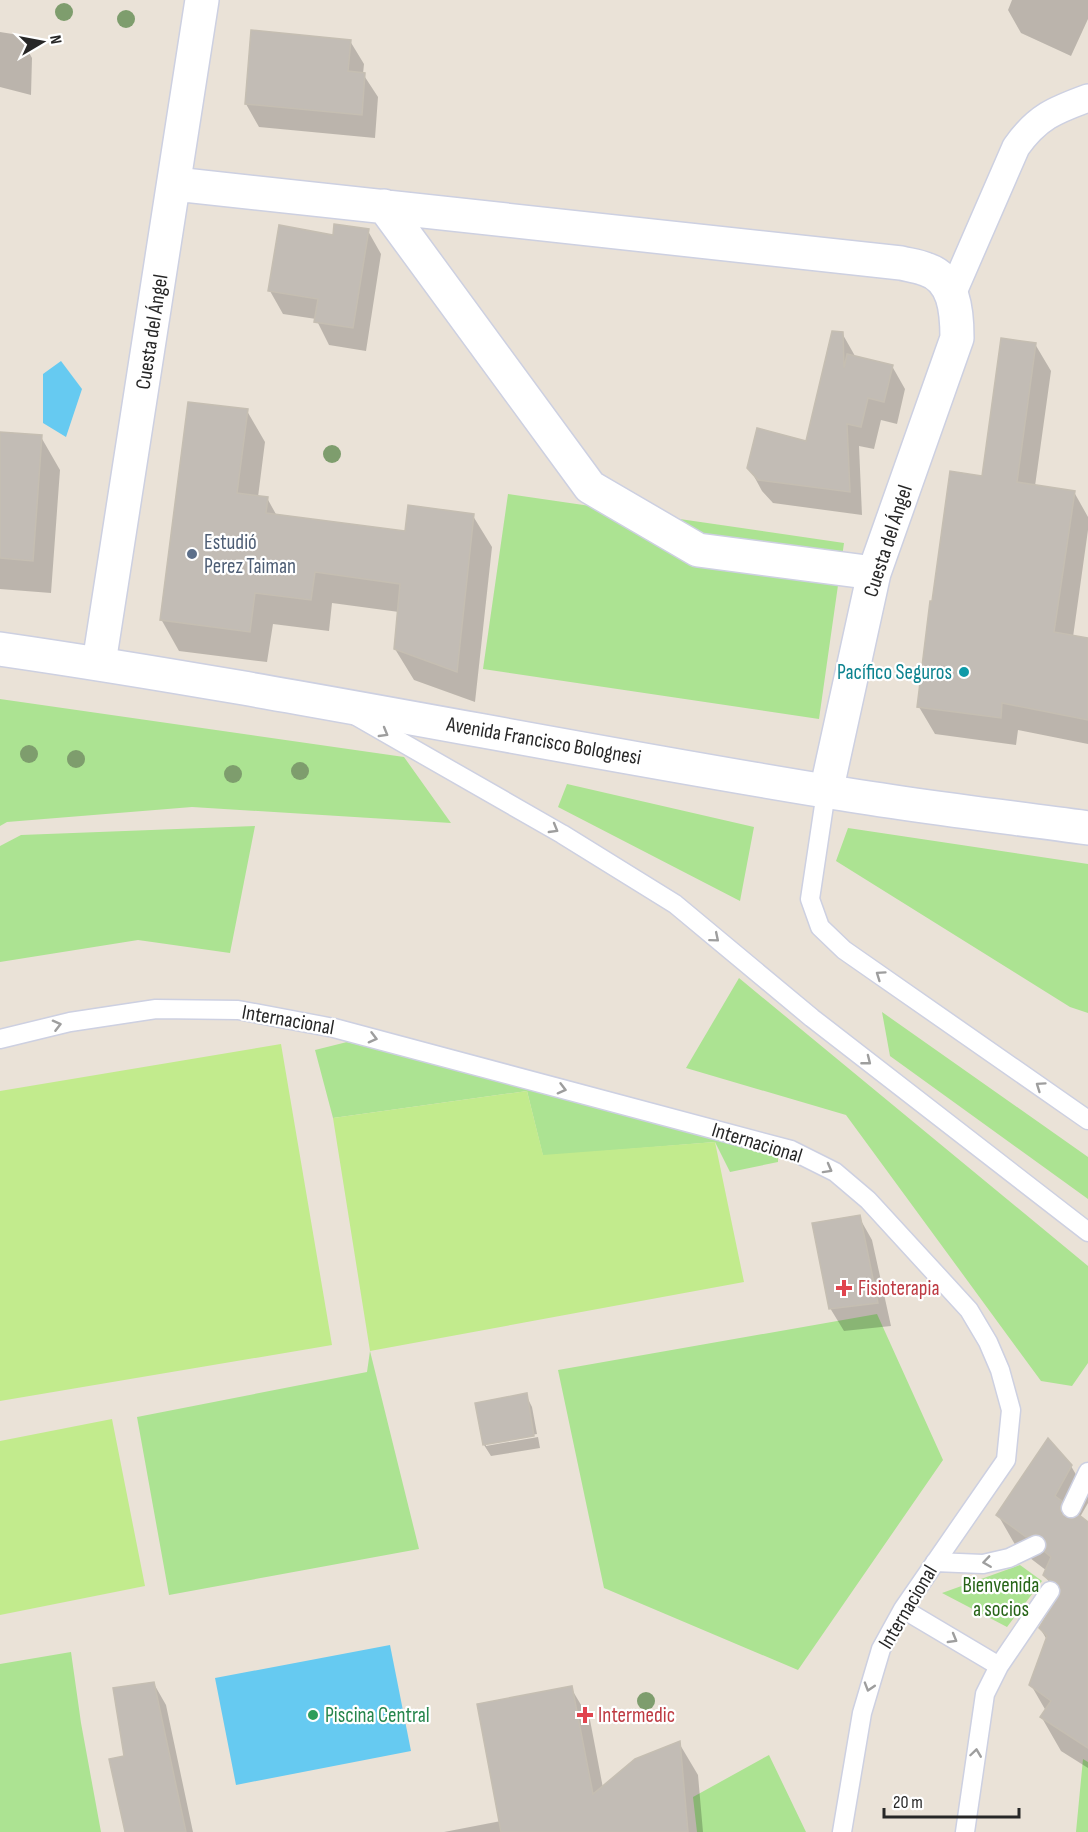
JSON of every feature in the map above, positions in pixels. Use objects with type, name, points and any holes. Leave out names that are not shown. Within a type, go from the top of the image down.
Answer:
[{"type":"street","name":"Cuesta del Ángel","points":[[99,663],[202,0]]},
{"type":"street","points":[[952,294],[1016,147],[1029,128],[1065,106],[1088,98]]},
{"type":"street","points":[[175,184],[901,263],[927,269],[942,279],[952,294]]},
{"type":"street","points":[[384,206],[590,487],[698,550],[874,573]]},
{"type":"street","name":"Cuesta del Ángel","points":[[826,792],[874,573],[957,338],[957,316],[952,294]]},
{"type":"street","name":"Avenida Francisco Bolognesi","points":[[0,649],[99,663],[826,792],[1088,828]]},
{"type":"lane","points":[[333,704],[562,834],[675,904],[812,1018],[1088,1232]]},
{"type":"lane","points":[[826,792],[810,899],[820,927],[844,950],[1088,1120]]},
{"type":"lane","name":"Internacional","points":[[0,1039],[70,1022],[156,1009],[237,1010],[334,1028],[791,1150],[835,1172],[868,1200],[969,1310],[996,1360],[1011,1410],[1006,1460],[903,1609],[881,1648],[862,1713],[842,1832]]},
{"type":"lane","points":[[1071,1508],[1088,1472]]},
{"type":"lane","points":[[935,1562],[983,1564],[1009,1558],[1036,1545]]},
{"type":"lane","points":[[965,1832],[985,1694],[999,1666],[1050,1591]]},
{"type":"lane","points":[[903,1609],[999,1666]]},
{"type":"green space","points":[[508,494],[844,543],[819,719],[483,669]]},
{"type":"green space","points":[[0,699],[404,757],[451,823],[192,807],[7,822],[0,826]]},
{"type":"green space","points":[[567,784],[754,827],[740,901],[558,807]]},
{"type":"green space","points":[[255,826],[230,953],[138,940],[0,962],[0,846],[21,835]]},
{"type":"green space","points":[[848,828],[1088,864],[1088,1013],[1070,1007],[836,861]]},
{"type":"green space","points":[[739,978],[1088,1266],[1088,1363],[1072,1386],[1041,1381],[846,1115],[686,1068]]},
{"type":"green space","points":[[882,1012],[1088,1157],[1088,1199],[890,1056]]},
{"type":"green space","points":[[347,1042],[778,1152],[778,1162],[730,1172],[715,1142],[543,1156],[527,1091],[333,1118],[315,1050]]},
{"type":"green space","points":[[281,1044],[332,1345],[0,1401],[0,1091]]},
{"type":"green space","points":[[527,1091],[543,1155],[715,1142],[744,1282],[370,1351],[333,1118]]},
{"type":"green space","points":[[877,1314],[943,1460],[798,1670],[604,1588],[558,1370]]},
{"type":"green space","points":[[370,1351],[419,1549],[169,1595],[137,1417],[367,1372]]},
{"type":"green space","points":[[112,1419],[145,1586],[0,1615],[0,1441]]},
{"type":"green space","name":"Bienvenida a socios","points":[[1020,1565],[1042,1581],[1007,1627],[942,1593]]},
{"type":"green space","points":[[71,1652],[81,1723],[101,1832],[0,1832],[0,1664]]},
{"type":"green space","points":[[769,1755],[806,1832],[697,1832],[693,1797]]},
{"type":"green space","points":[[1083,1759],[1088,1762],[1088,1832],[1076,1832]]},
{"type":"water","points":[[61,361],[82,389],[66,437],[43,423],[43,374]]},
{"type":"water","name":"Piscina Central","points":[[390,1645],[411,1751],[236,1785],[215,1678]]},
{"type":"building","points":[[251,30],[351,40],[348,71],[365,73],[362,115],[245,104]]},
{"type":"building","points":[[334,224],[369,229],[353,328],[314,322],[318,299],[268,291],[279,225],[333,235]]},
{"type":"building","points":[[832,331],[843,332],[844,368],[847,354],[893,365],[884,402],[868,398],[861,427],[847,424],[850,492],[758,480],[747,468],[757,428],[806,441]]},
{"type":"building","points":[[1001,338],[1036,343],[1017,482],[1075,491],[1054,632],[1088,638],[1088,720],[1002,703],[1001,718],[917,707],[930,601],[932,601],[950,471],[982,476]]},
{"type":"building","points":[[188,402],[248,409],[237,493],[268,497],[266,513],[405,531],[408,505],[474,514],[457,672],[394,649],[400,584],[315,572],[311,600],[255,593],[250,632],[160,620]]},
{"type":"building","points":[[0,432],[42,435],[33,561],[0,558]]},
{"type":"building","points":[[860,1215],[878,1303],[829,1309],[812,1223]]},
{"type":"building","points":[[527,1393],[534,1436],[483,1445],[475,1403]]},
{"type":"building","points":[[1048,1438],[1072,1465],[1055,1496],[1062,1501],[1061,1514],[1071,1519],[1079,1515],[1088,1522],[1088,1748],[1040,1717],[1051,1701],[1029,1685],[1047,1636],[1039,1628],[1061,1592],[1057,1582],[1043,1575],[1051,1557],[1045,1552],[1046,1541],[1037,1534],[1026,1537],[996,1515]]},
{"type":"building","points":[[154,1682],[186,1832],[125,1832],[109,1759],[124,1756],[113,1688]]},
{"type":"building","points":[[572,1686],[593,1794],[635,1759],[680,1741],[688,1832],[501,1832],[477,1704]]},
{"type":"place","name":"Estudió Perez Taiman","points":[[192,554]]},
{"type":"place","name":"Pacífico Seguros","points":[[964,672]]},
{"type":"place","name":"Fisioterapia","points":[[844,1288]]},
{"type":"place","name":"Piscina Central","points":[[313,1715]]},
{"type":"place","name":"Intermedic","points":[[585,1715]]}]
